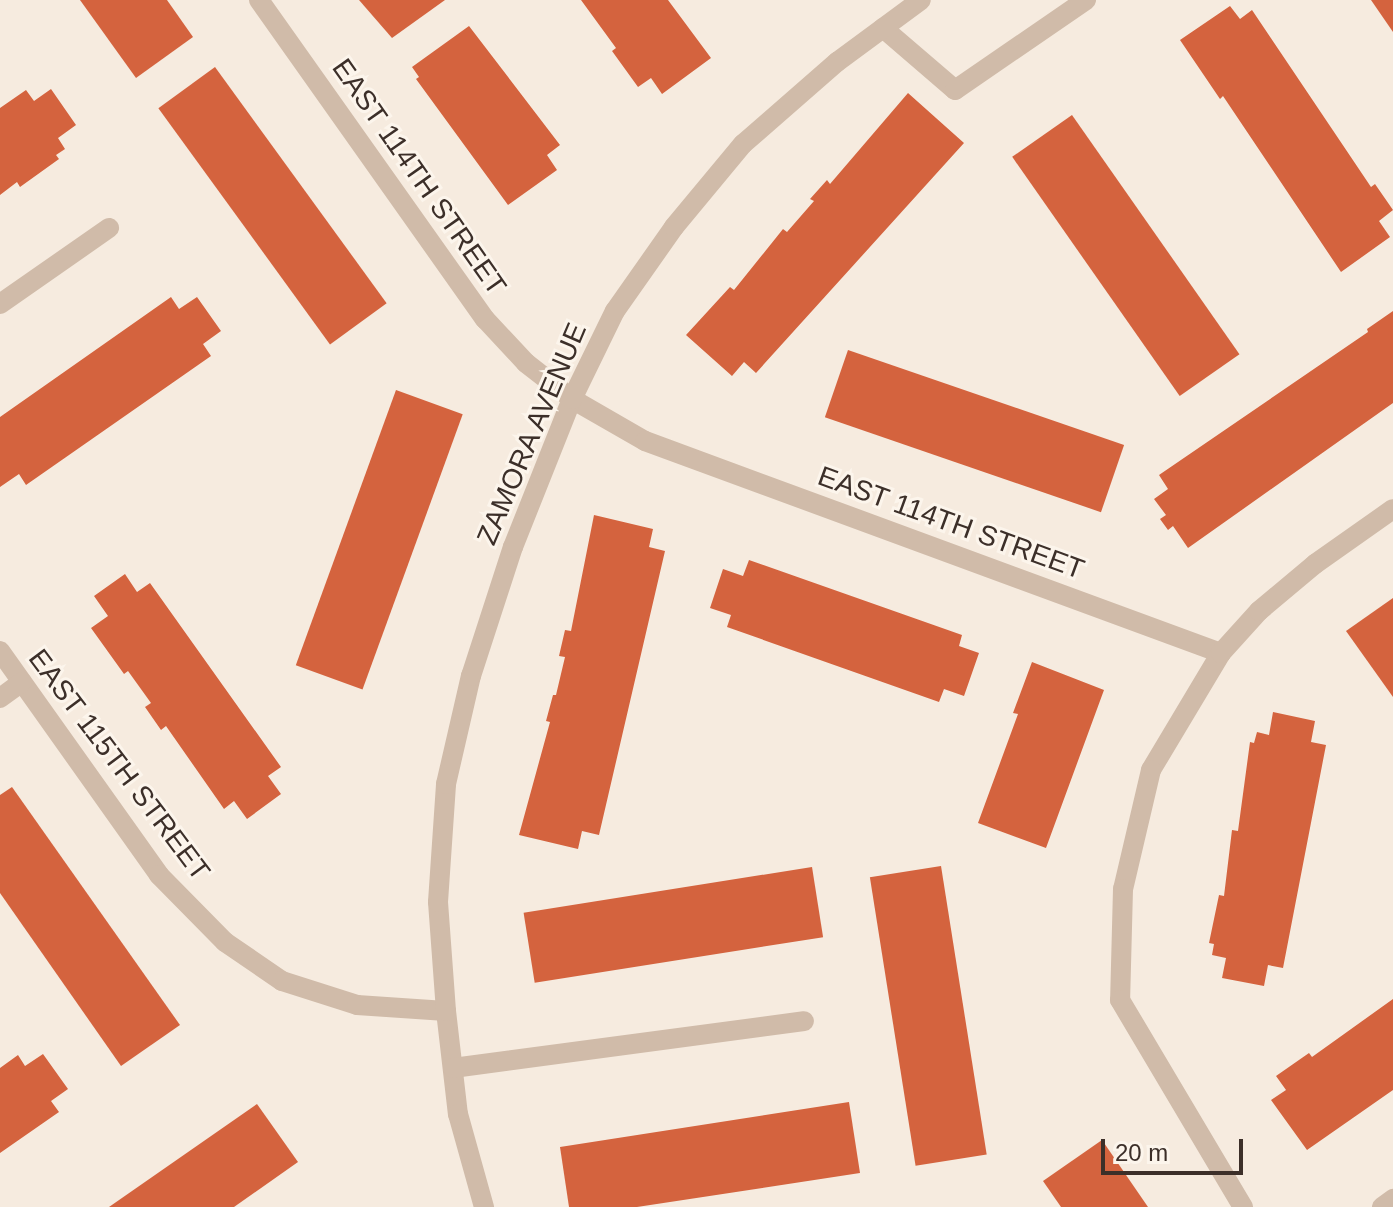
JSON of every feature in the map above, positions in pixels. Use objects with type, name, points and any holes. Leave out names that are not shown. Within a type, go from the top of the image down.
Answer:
[{"type":"street","name":"EAST 114TH STREET","points":[[259,0],[485,319],[526,363],[572,399],[645,441],[1221,653]]},
{"type":"street","name":"ZAMORA AVENUE","points":[[446,1011],[438,902],[446,784],[475,661],[513,547],[572,399],[615,311],[743,144],[837,62],[921,0]]},
{"type":"street","points":[[883,28],[955,90],[1086,0]]},
{"type":"street","points":[[0,304],[109,228]]},
{"type":"street","points":[[1243,1207],[1120,1000],[1123,889],[1151,770],[1221,653],[1259,611],[1304,573],[1393,509]]},
{"type":"street","name":"EAST 115TH STREET","points":[[0,651],[159,875],[225,942],[282,981],[357,1005],[446,1011]]},
{"type":"street","points":[[0,698],[22,682]]},
{"type":"street","points":[[446,1011],[458,1114],[484,1207]]},
{"type":"street","points":[[453,1068],[804,1021]]},
{"type":"street","points":[[1382,1207],[1393,1199]]},
{"type":"building","points":[[80,0],[167,0],[193,37],[136,78]]},
{"type":"building","points":[[359,0],[445,0],[392,38]]},
{"type":"building","points":[[581,0],[668,0],[711,58],[662,94],[651,78],[638,87],[612,51],[616,48]]},
{"type":"building","points":[[1371,0],[1393,0],[1393,32]]},
{"type":"building","points":[[1230,6],[1240,19],[1252,10],[1371,187],[1375,184],[1393,210],[1379,221],[1390,237],[1341,272],[1223,96],[1220,99],[1180,40]]},
{"type":"building","points":[[469,26],[560,145],[547,155],[557,170],[508,205],[416,79],[419,77],[412,67]]},
{"type":"building","points":[[215,67],[387,303],[330,344],[158,108]]},
{"type":"building","points":[[51,89],[76,125],[58,138],[65,149],[56,155],[59,159],[20,187],[17,182],[0,195],[0,108],[26,90],[34,101]]},
{"type":"building","points":[[908,93],[964,143],[756,373],[744,362],[732,376],[686,335],[730,287],[734,290],[783,229],[787,232],[814,201],[810,199],[827,180],[830,184]]},
{"type":"building","points":[[1072,115],[1239,354],[1180,396],[1012,157]]},
{"type":"building","points":[[171,297],[179,309],[197,297],[221,331],[203,344],[211,356],[26,485],[19,474],[0,487],[0,417]]},
{"type":"building","points":[[1393,311],[1393,403],[1188,548],[1173,526],[1168,530],[1160,519],[1166,515],[1154,499],[1168,489],[1159,475],[1368,332],[1367,329]]},
{"type":"building","points":[[848,350],[1124,445],[1101,512],[825,417]]},
{"type":"building","points":[[396,390],[463,414],[363,690],[296,665]]},
{"type":"building","points":[[594,515],[653,529],[649,547],[665,551],[599,835],[582,831],[578,849],[519,835],[550,722],[546,721],[565,657],[559,656],[565,630],[571,631]]},
{"type":"building","points":[[749,560],[962,635],[959,646],[979,653],[964,696],[944,689],[939,702],[727,627],[731,615],[710,608],[723,569],[743,576]]},
{"type":"building","points":[[125,574],[137,592],[150,583],[281,767],[268,776],[281,794],[247,819],[234,801],[224,809],[166,726],[161,730],[145,707],[151,703],[128,671],[124,674],[91,628],[108,616],[94,596]]},
{"type":"building","points":[[1393,598],[1393,697],[1346,631]]},
{"type":"building","points":[[1032,662],[1104,690],[1046,848],[978,823],[1018,714],[1013,713]]},
{"type":"building","points":[[1273,712],[1315,721],[1311,742],[1326,745],[1283,968],[1268,965],[1264,986],[1222,978],[1226,958],[1212,955],[1214,944],[1209,943],[1219,895],[1224,896],[1232,830],[1238,831],[1250,742],[1254,743],[1257,732],[1269,735]]},
{"type":"building","points":[[12,787],[180,1025],[121,1066],[0,893],[0,795]]},
{"type":"building","points":[[941,866],[987,1154],[916,1166],[870,877]]},
{"type":"building","points":[[812,867],[823,937],[535,983],[524,913]]},
{"type":"building","points":[[1393,999],[1393,1090],[1307,1150],[1271,1100],[1286,1090],[1276,1076],[1309,1053],[1312,1057]]},
{"type":"building","points":[[43,1054],[68,1089],[51,1101],[59,1112],[0,1153],[0,1068],[18,1055],[25,1066]]},
{"type":"building","points":[[849,1102],[860,1173],[637,1207],[569,1207],[560,1147]]},
{"type":"building","points":[[257,1104],[298,1162],[234,1207],[109,1207]]},
{"type":"building","points":[[1102,1140],[1148,1207],[1061,1207],[1043,1181]]}]
